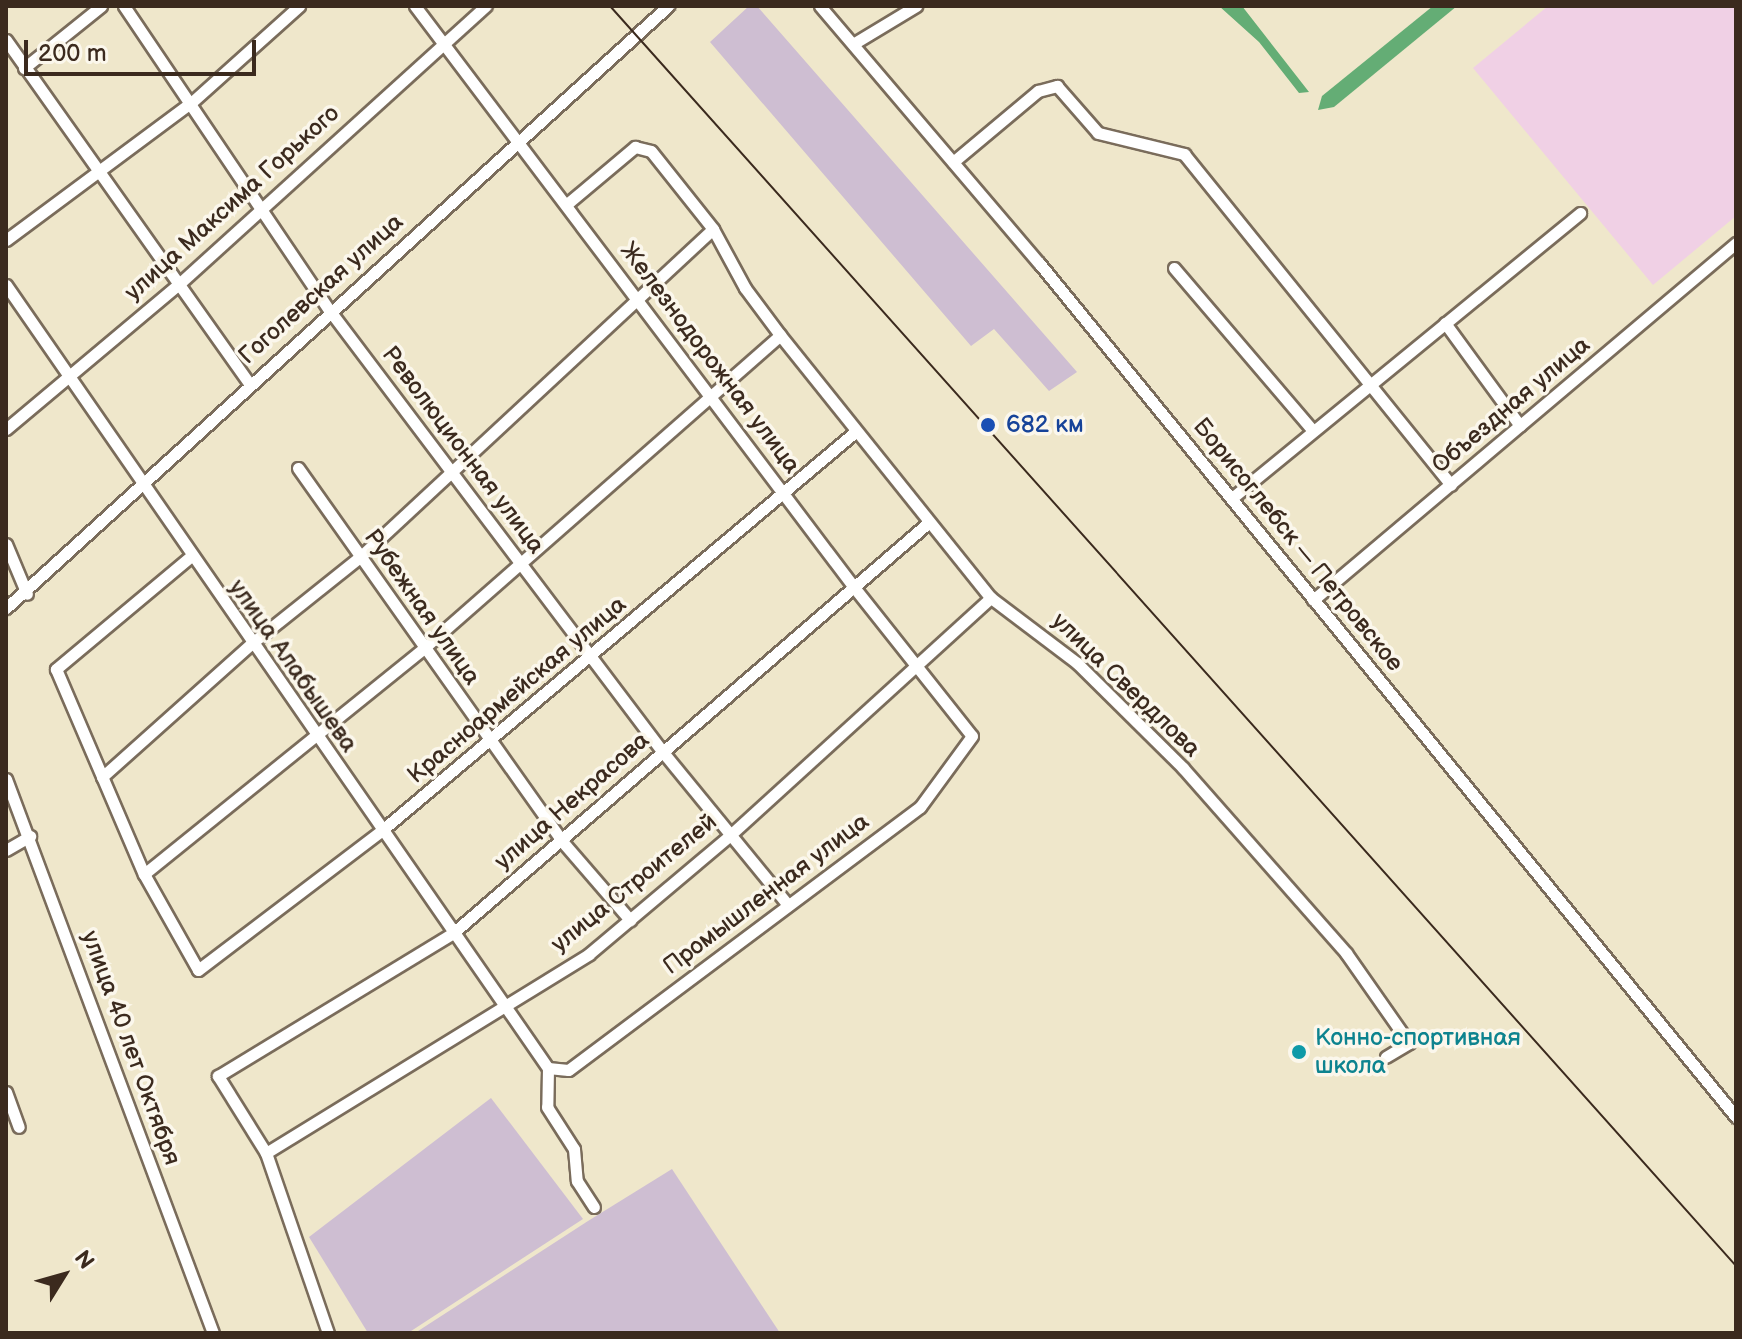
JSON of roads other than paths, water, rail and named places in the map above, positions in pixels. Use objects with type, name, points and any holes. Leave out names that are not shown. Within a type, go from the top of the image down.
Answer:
[{"type":"street","points":[[24,68],[101,6]]},
{"type":"street","name":"Революционная улица","points":[[124,6],[192,102],[330,311],[662,751],[788,905]]},
{"type":"street","points":[[6,240],[192,102],[299,6]]},
{"type":"street","name":"Железнодорожная улица","points":[[415,6],[853,586],[972,736]]},
{"type":"street","name":"улица Максима Горького","points":[[6,429],[179,284],[486,6]]},
{"type":"street","name":"Гоголевская улица","points":[[6,608],[27,594],[250,384],[668,6]]},
{"type":"street","name":"Борисоглебск — Петровское","points":[[820,6],[1232,498],[1736,1117]]},
{"type":"street","points":[[853,44],[916,6]]},
{"type":"street","points":[[6,40],[250,384]]},
{"type":"street","points":[[953,162],[1047,86],[1065,90],[1098,133],[1184,154],[1451,485]]},
{"type":"street","name":"улица Свердлова","points":[[567,204],[635,147],[651,151],[713,229],[745,288],[780,335],[991,598],[1077,663],[1183,768],[1339,944],[1409,1043],[1386,1057]]},
{"type":"street","points":[[1232,498],[1580,213]]},
{"type":"street","points":[[102,777],[252,643],[361,556],[640,301],[713,229]]},
{"type":"street","name":"Объездная улица","points":[[1313,600],[1736,243]]},
{"type":"street","points":[[1174,268],[1313,431]]},
{"type":"street","name":"улица Алабышева","points":[[6,285],[190,557],[548,1068]]},
{"type":"street","points":[[1445,323],[1520,426]]},
{"type":"street","points":[[190,557],[56,669],[144,874],[424,648],[780,335]]},
{"type":"street","name":"Красноармейская улица","points":[[144,874],[198,970],[381,831],[593,658],[855,432]]},
{"type":"street","name":"Рубежная улица","points":[[298,468],[489,742],[561,840],[630,920]]},
{"type":"street","name":"улица Некрасова","points":[[266,1153],[218,1076],[453,933],[928,523]]},
{"type":"street","points":[[6,544],[27,594]]},
{"type":"street","name":"улица Строителей","points":[[266,1153],[589,954],[729,836],[991,598]]},
{"type":"street","name":"Промышленная улица","points":[[548,1068],[568,1070],[920,807],[972,736]]},
{"type":"street","name":"улица 40 лет Октября","points":[[6,779],[30,836],[213,1333]]},
{"type":"street","points":[[6,850],[30,836]]},
{"type":"street","points":[[548,1068],[547,1107],[574,1149],[577,1181],[594,1207]]},
{"type":"street","points":[[6,1092],[19,1127]]},
{"type":"street","points":[[266,1153],[328,1333]]},
{"type":"railway","points":[[610,6],[1736,1266]]},
{"type":"place","name":"682 км","points":[[988,425]]},
{"type":"place","name":"Конно-спортивная школа","points":[[1299,1052]]}]
